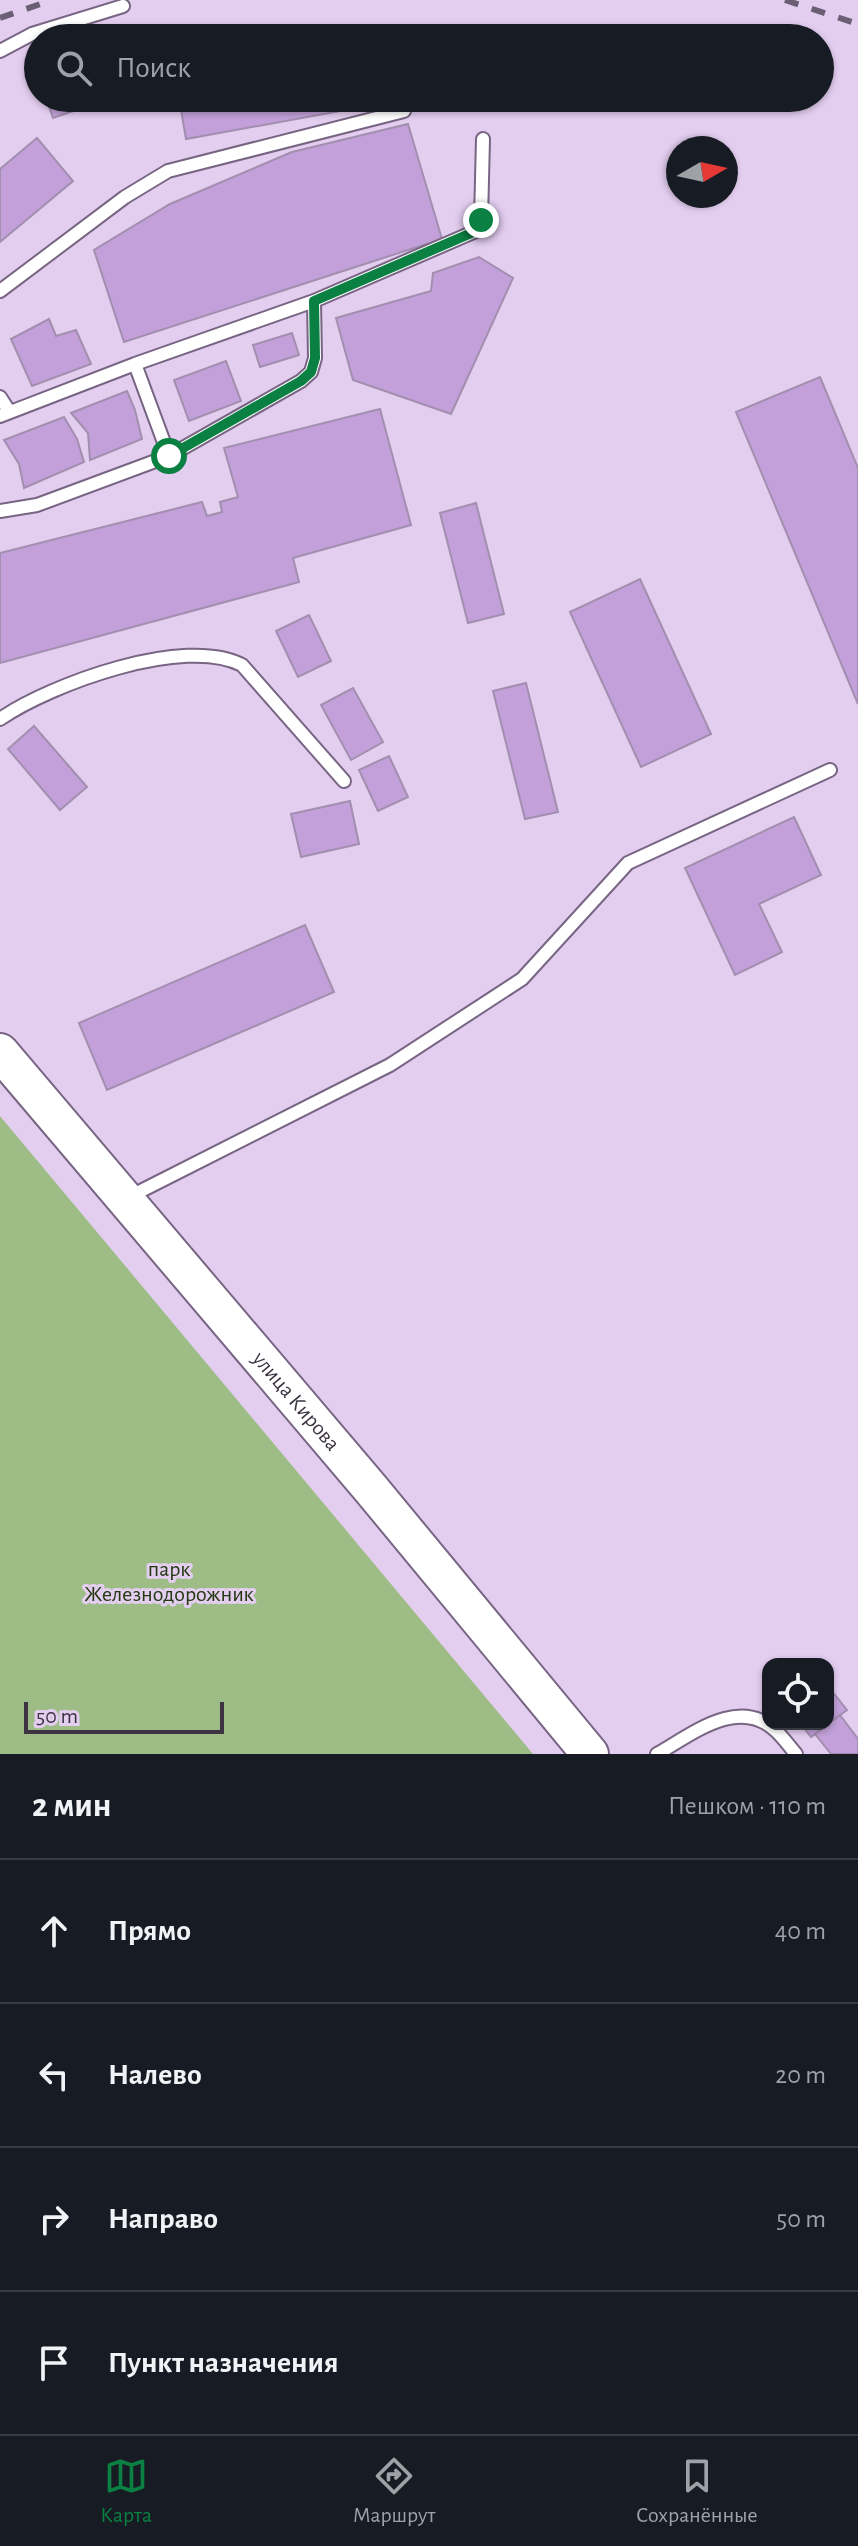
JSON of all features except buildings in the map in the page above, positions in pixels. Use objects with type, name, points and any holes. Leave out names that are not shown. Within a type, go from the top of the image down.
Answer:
[{"type":"main road","name":"улица Кирова","points":[[0,1052],[371,1489],[590,1754]]},
{"type":"lane","points":[[64,24],[123,6]]},
{"type":"lane","points":[[0,51],[24,38]]},
{"type":"lane","points":[[0,291],[125,197],[168,171],[400,112]]},
{"type":"lane","points":[[0,397],[5,414],[314,301],[476,231],[481,220],[483,139]]},
{"type":"lane","points":[[0,511],[37,505],[169,456],[301,381],[311,372],[315,358],[314,301]]},
{"type":"lane","points":[[135,364],[169,456]]},
{"type":"lane","points":[[0,719],[57,689],[102,671],[204,655],[228,658],[242,665],[344,781]]},
{"type":"lane","points":[[125,1199],[390,1065],[522,979],[628,863],[830,770]]},
{"type":"lane","points":[[657,1754],[720,1719],[738,1716],[756,1718],[774,1729],[796,1754]]},
{"type":"green space","name":"парк Железнодорожник","points":[[0,1116],[533,1754],[0,1754]]},
{"type":"railway","points":[[0,18],[52,0]]},
{"type":"railway","points":[[785,0],[858,24]]},
{"type":"route","points":[[169,456],[301,381],[311,372],[315,358],[314,301],[476,231],[481,220]]}]
